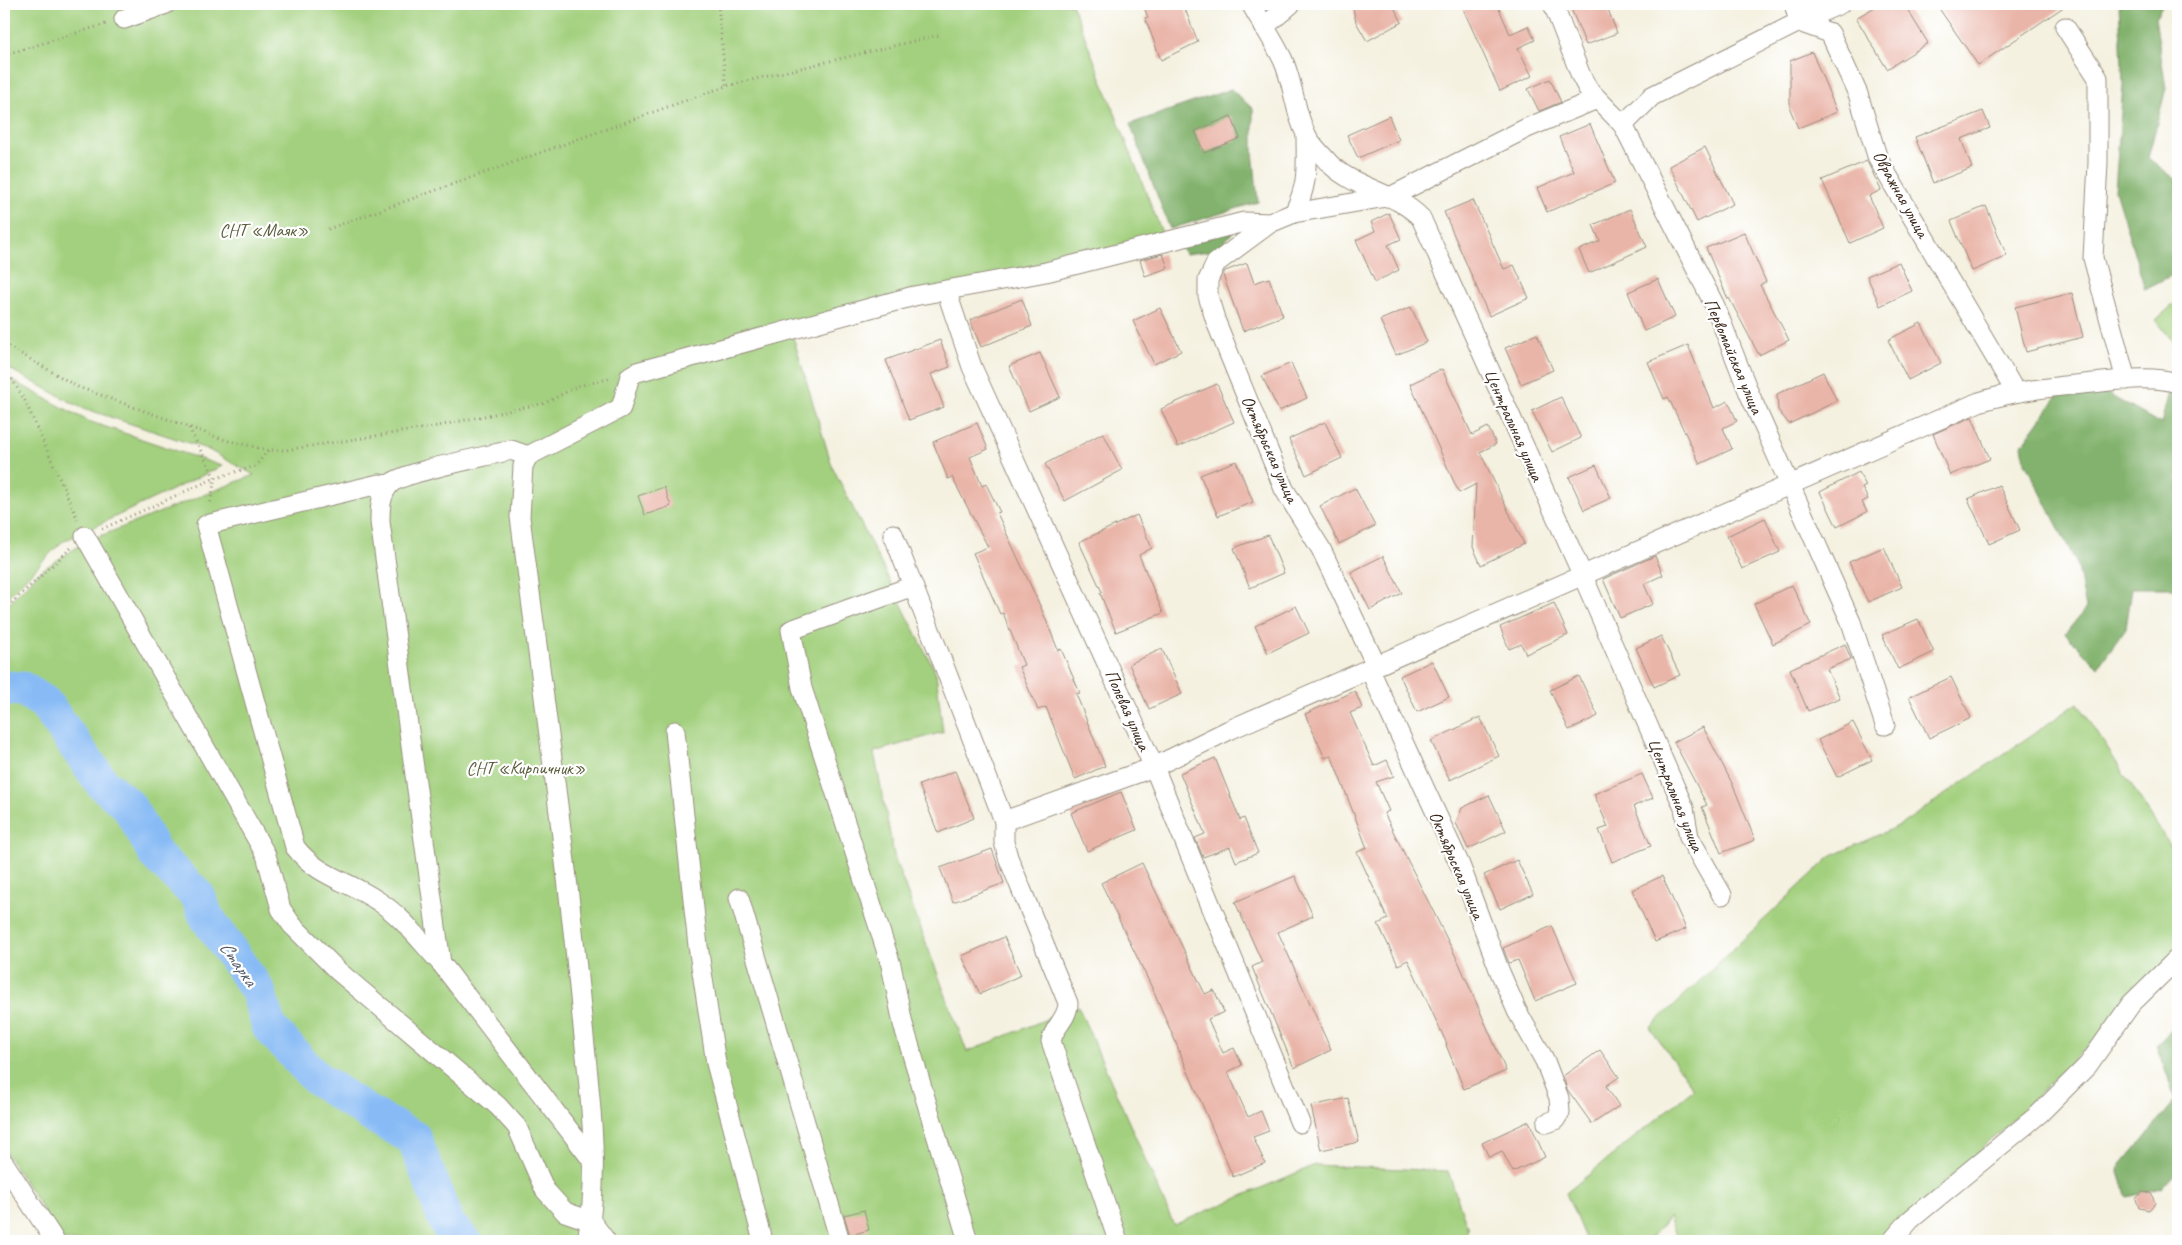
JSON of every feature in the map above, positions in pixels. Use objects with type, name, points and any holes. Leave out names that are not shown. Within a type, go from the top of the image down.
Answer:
[{"type":"street","points":[[124,19],[166,4]]},
{"type":"street","name":"Центральная улица","points":[[1251,4],[1284,61],[1306,135],[1331,164],[1350,179],[1365,188],[1392,196],[1410,206],[1422,218],[1582,574],[1684,808],[1689,837],[1722,895]]},
{"type":"street","points":[[1264,27],[1291,4]]},
{"type":"street","name":"Первомайская улица","points":[[1553,4],[1581,76],[1588,89],[1623,125],[1715,306],[1749,393],[1851,622],[1885,725]]},
{"type":"street","points":[[1623,125],[1652,96],[1796,13],[1840,4]]},
{"type":"street","name":"Овражная улица","points":[[1796,13],[1830,33],[1858,94],[1878,159],[2015,391]]},
{"type":"street","points":[[2065,27],[2098,78],[2098,163],[2093,258],[2126,380]]},
{"type":"street","points":[[587,1241],[591,1221],[593,1128],[572,919],[520,517],[523,466],[528,456],[621,408],[630,376],[637,372],[1244,222],[1270,223],[1294,213],[1392,196],[1528,128],[1597,99]]},
{"type":"street","points":[[1294,213],[1304,193],[1307,179],[1306,135]]},
{"type":"street","name":"Октябрьская улица","points":[[1270,223],[1216,263],[1208,280],[1208,296],[1216,322],[1284,489],[1320,550],[1460,865],[1500,972],[1517,1011],[1545,1061],[1559,1098],[1560,1112],[1555,1120],[1547,1124]]},
{"type":"street","name":"Полевая улица","points":[[947,294],[972,367],[1154,767],[1300,1124]]},
{"type":"street","points":[[1004,821],[1154,767],[1229,730],[1372,666],[1659,542],[1790,482],[1979,402],[2015,391],[2126,380],[2153,378],[2178,383]]},
{"type":"street","points":[[528,456],[511,450],[405,476],[389,485],[379,484],[206,525],[296,847],[305,860],[316,869],[378,901],[402,920],[440,963],[592,1160]]},
{"type":"street","points":[[389,485],[380,505],[380,522],[440,963]]},
{"type":"street","points":[[893,534],[1004,821],[1004,842],[1008,857],[1068,1002],[1068,1012],[1052,1033],[1051,1041],[1118,1241]]},
{"type":"street","points":[[86,536],[266,855],[280,909],[292,925],[338,971],[498,1106],[517,1127],[545,1190],[565,1212],[591,1221],[606,1241]]},
{"type":"street","points":[[913,586],[791,630],[802,688],[891,965],[903,1024],[968,1241]]},
{"type":"street","points":[[675,730],[698,946],[716,1063],[763,1241]]},
{"type":"street","points":[[739,898],[840,1241]]},
{"type":"street","points":[[1892,1241],[1910,1220],[2039,1114],[2088,1065],[2130,1004],[2178,958]]},
{"type":"street","points":[[4,1163],[55,1241]]},
{"type":"path","points":[[718,4],[726,86]]},
{"type":"path","points":[[4,55],[124,19]]},
{"type":"path","points":[[328,229],[726,86],[939,35]]},
{"type":"path","points":[[4,344],[78,387],[225,440],[268,450],[285,450],[433,427],[544,403],[578,386],[605,379],[630,376]]},
{"type":"path","points":[[4,366],[25,401],[86,536]]},
{"type":"path","points":[[189,427],[215,478],[206,525]]},
{"type":"path","points":[[4,610],[86,536],[215,478],[256,466],[268,450]]},
{"type":"green space","points":[[4,4],[1072,4],[1166,243],[791,330],[832,466],[936,673],[943,732],[874,752],[895,860],[967,1052],[1078,1006],[1174,1225],[1315,1165],[1448,1171],[1468,1229],[1463,1241],[464,1241],[447,1224],[414,1138],[368,1113],[316,1078],[269,1027],[258,991],[206,916],[198,896],[156,855],[128,805],[103,784],[60,724],[58,728],[100,788],[126,811],[152,856],[193,898],[202,919],[255,992],[264,1028],[315,1082],[410,1141],[443,1225],[458,1241],[63,1241],[4,1150],[4,376],[88,421],[222,466],[62,542],[9,595],[8,604],[39,572],[85,542],[254,475],[207,449],[80,407],[4,366]]},
{"type":"green space","points":[[2119,4],[2163,4],[2155,18],[2166,88],[2148,158],[2178,181],[2178,272],[2145,289],[2115,190],[2123,85]]},
{"type":"green space","points":[[1231,89],[1253,109],[1253,151],[1258,202],[1170,229],[1130,124]]},
{"type":"green space","points":[[1233,232],[1217,250],[1186,254],[1178,246]]},
{"type":"green space","points":[[2178,300],[2178,348],[2156,320]]},
{"type":"green space","points":[[2170,388],[2178,391],[2178,588],[2132,588],[2126,628],[2098,667],[2065,634],[2086,608],[2078,566],[2025,462],[2022,445],[2058,395],[2106,393],[2161,424]]},
{"type":"green space","points":[[2078,703],[2178,858],[2178,958],[1888,1241],[1679,1241],[1669,1217],[1649,1241],[1586,1241],[1566,1193],[1694,1089],[1650,1028],[1830,857],[1902,824]]},
{"type":"green space","points":[[2178,1024],[2178,1171],[2162,1189],[2127,1197],[2118,1169],[2176,1100],[2156,1045]]},
{"type":"building","points":[[1143,4],[1183,4],[1198,42],[1161,60],[1145,18],[1148,18]]},
{"type":"building","points":[[1352,4],[1392,4],[1402,22],[1367,41],[1356,22]]},
{"type":"building","points":[[1461,4],[1497,4],[1510,34],[1528,26],[1535,40],[1518,48],[1532,76],[1500,91]]},
{"type":"building","points":[[1569,4],[1606,4],[1617,33],[1586,45]]},
{"type":"building","points":[[1880,4],[1904,4],[1928,43],[1887,69],[1856,18]]},
{"type":"building","points":[[1936,4],[2068,4],[1978,65]]},
{"type":"building","points":[[1812,52],[1837,112],[1798,128],[1790,109],[1790,61]]},
{"type":"building","points":[[1550,79],[1561,102],[1539,111],[1528,89]]},
{"type":"building","points":[[1983,111],[1990,128],[1961,139],[1972,168],[1933,183],[1915,137]]},
{"type":"building","points":[[1231,116],[1240,138],[1204,153],[1195,131]]},
{"type":"building","points":[[1389,116],[1399,140],[1358,158],[1347,135]]},
{"type":"building","points":[[1590,124],[1615,183],[1547,212],[1537,188],[1574,172],[1559,137]]},
{"type":"building","points":[[1705,147],[1733,204],[1697,222],[1669,166]]},
{"type":"building","points":[[1867,161],[1881,190],[1869,196],[1883,228],[1850,243],[1822,180]]},
{"type":"building","points":[[1473,200],[1504,269],[1514,265],[1529,298],[1489,316],[1444,212]]},
{"type":"building","points":[[1986,206],[2007,256],[1972,271],[1951,221]]},
{"type":"building","points":[[1630,209],[1647,247],[1589,273],[1579,250],[1600,241],[1593,225]]},
{"type":"building","points":[[1389,213],[1401,239],[1388,245],[1399,270],[1375,282],[1356,240],[1375,231],[1371,222]]},
{"type":"building","points":[[1744,232],[1766,282],[1760,285],[1789,340],[1759,355],[1728,299],[1706,248]]},
{"type":"building","points":[[1163,254],[1168,268],[1145,276],[1140,260]]},
{"type":"building","points":[[1899,262],[1912,291],[1880,306],[1867,276]]},
{"type":"building","points":[[1247,263],[1254,283],[1269,278],[1283,316],[1243,331],[1223,275],[1225,271]]},
{"type":"building","points":[[1658,279],[1675,317],[1644,331],[1628,292]]},
{"type":"building","points":[[2072,293],[2083,337],[2026,352],[2015,307]]},
{"type":"building","points":[[1022,299],[1032,326],[981,347],[970,320]]},
{"type":"building","points":[[1411,307],[1427,342],[1396,355],[1380,320]]},
{"type":"building","points":[[1160,308],[1181,351],[1154,364],[1133,321]]},
{"type":"building","points":[[1921,323],[1941,363],[1908,380],[1888,340]]},
{"type":"building","points":[[1537,334],[1553,370],[1521,384],[1505,348]]},
{"type":"building","points":[[940,340],[950,367],[931,374],[944,407],[909,420],[886,360]]},
{"type":"building","points":[[1688,345],[1714,408],[1728,401],[1737,421],[1723,428],[1732,449],[1700,464],[1668,397],[1664,399],[1648,362]]},
{"type":"building","points":[[1040,353],[1060,397],[1029,411],[1009,366]]},
{"type":"building","points":[[1291,363],[1307,398],[1279,411],[1262,376]]},
{"type":"building","points":[[1442,369],[1472,435],[1488,427],[1496,444],[1480,452],[1524,544],[1481,565],[1473,547],[1476,484],[1459,493],[1410,384]]},
{"type":"building","points":[[1823,372],[1837,401],[1789,424],[1778,410],[1777,394]]},
{"type":"building","points":[[1217,384],[1234,422],[1178,447],[1161,409]]},
{"type":"building","points":[[1561,397],[1581,438],[1552,452],[1532,411]]},
{"type":"building","points":[[1972,417],[1990,459],[1950,475],[1933,434]]},
{"type":"building","points":[[1325,422],[1342,458],[1306,475],[1289,439]]},
{"type":"building","points":[[977,423],[988,449],[970,457],[982,486],[986,484],[1000,512],[997,513],[1042,610],[1058,650],[1061,649],[1080,693],[1076,694],[1105,766],[1075,779],[1046,707],[1038,710],[1019,667],[1024,665],[1003,613],[1000,614],[973,553],[988,547],[952,477],[948,479],[933,442]]},
{"type":"building","points":[[1103,433],[1122,470],[1065,501],[1045,464]]},
{"type":"building","points":[[1236,461],[1253,502],[1218,516],[1200,475]]},
{"type":"building","points":[[1596,465],[1611,498],[1584,510],[1569,477]]},
{"type":"building","points":[[1859,472],[1866,486],[1862,488],[1868,499],[1862,502],[1867,512],[1837,527],[1820,492]]},
{"type":"building","points":[[1999,485],[2020,530],[1989,544],[1968,499]]},
{"type":"building","points":[[664,487],[671,506],[645,515],[638,496]]},
{"type":"building","points":[[1355,488],[1375,526],[1339,544],[1320,506]]},
{"type":"building","points":[[1137,515],[1152,548],[1139,555],[1163,613],[1116,632],[1100,593],[1102,592],[1079,542]]},
{"type":"building","points":[[1765,518],[1780,552],[1742,569],[1727,536]]},
{"type":"building","points":[[1268,535],[1284,573],[1250,588],[1234,548]]},
{"type":"building","points":[[1884,547],[1902,587],[1868,602],[1849,562]]},
{"type":"building","points":[[1383,556],[1402,593],[1370,610],[1351,572]]},
{"type":"building","points":[[1655,556],[1663,575],[1644,584],[1653,604],[1620,618],[1603,579]]},
{"type":"building","points":[[1792,585],[1811,625],[1773,644],[1754,604]]},
{"type":"building","points":[[1554,603],[1568,635],[1526,654],[1521,644],[1509,649],[1500,627]]},
{"type":"building","points":[[1296,606],[1309,633],[1268,653],[1255,626]]},
{"type":"building","points":[[1918,619],[1934,652],[1898,669],[1882,635]]},
{"type":"building","points":[[1661,636],[1680,675],[1654,687],[1636,648]]},
{"type":"building","points":[[1845,644],[1851,659],[1827,669],[1840,698],[1808,711],[1790,669]]},
{"type":"building","points":[[1162,649],[1182,694],[1149,709],[1129,664]]},
{"type":"building","points":[[1432,661],[1449,697],[1417,712],[1400,676]]},
{"type":"building","points":[[1579,676],[1598,716],[1569,730],[1550,690]]},
{"type":"building","points":[[1951,677],[1971,718],[1929,738],[1909,697]]},
{"type":"building","points":[[1355,691],[1362,708],[1350,713],[1374,766],[1387,760],[1394,776],[1376,782],[1389,811],[1384,813],[1459,963],[1506,1071],[1464,1089],[1447,1044],[1408,960],[1398,965],[1378,924],[1388,919],[1357,852],[1367,848],[1331,755],[1325,758],[1305,714]]},
{"type":"building","points":[[1480,717],[1499,756],[1450,780],[1431,741]]},
{"type":"building","points":[[1853,722],[1872,760],[1837,777],[1818,740]]},
{"type":"building","points":[[1703,727],[1733,785],[1755,840],[1721,853],[1702,807],[1707,805],[1674,742]]},
{"type":"building","points":[[1215,758],[1240,820],[1244,818],[1258,853],[1236,862],[1230,847],[1203,857],[1195,838],[1205,834],[1180,773]]},
{"type":"building","points":[[955,771],[974,818],[938,833],[919,785]]},
{"type":"building","points":[[1642,774],[1653,798],[1634,806],[1651,846],[1612,862],[1599,830],[1608,827],[1594,794]]},
{"type":"building","points":[[1121,792],[1137,830],[1087,851],[1071,813]]},
{"type":"building","points":[[1489,795],[1506,831],[1468,849],[1456,823],[1462,808]]},
{"type":"building","points":[[992,849],[1004,883],[953,902],[940,868]]},
{"type":"building","points":[[1517,860],[1533,894],[1500,909],[1484,875]]},
{"type":"building","points":[[1142,863],[1205,994],[1214,990],[1224,1012],[1208,1019],[1223,1053],[1234,1048],[1242,1065],[1228,1072],[1248,1117],[1261,1111],[1269,1131],[1253,1137],[1265,1163],[1233,1177],[1155,994],[1101,883]]},
{"type":"building","points":[[1295,876],[1313,916],[1278,932],[1331,1050],[1294,1068],[1252,967],[1262,962],[1235,902]]},
{"type":"building","points":[[1662,876],[1686,929],[1655,942],[1632,890]]},
{"type":"building","points":[[1552,926],[1577,983],[1535,1001],[1518,960],[1509,963],[1503,948]]},
{"type":"building","points":[[1004,937],[1021,975],[980,994],[962,956]]},
{"type":"building","points":[[1600,1050],[1619,1077],[1606,1086],[1619,1106],[1592,1124],[1567,1089],[1563,1076]]},
{"type":"building","points":[[1348,1098],[1359,1142],[1321,1150],[1311,1106]]},
{"type":"building","points":[[1529,1121],[1545,1157],[1513,1172],[1502,1151],[1489,1157],[1482,1143]]},
{"type":"building","points":[[2142,1192],[2151,1193],[2155,1203],[2149,1210],[2139,1208],[2136,1199]]},
{"type":"building","points":[[864,1210],[869,1230],[850,1235],[844,1215]]},
{"type":"waterway","name":"Старка","points":[[4,688],[23,689],[45,703],[103,784],[128,805],[156,855],[198,896],[206,916],[258,991],[269,1027],[316,1078],[368,1113],[414,1138],[447,1224],[464,1241]]},
{"type":"park label","name":"СНТ «Маяк»","points":[[264,230]]},
{"type":"park label","name":"СНТ «Кирпичник»","points":[[526,768]]}]
